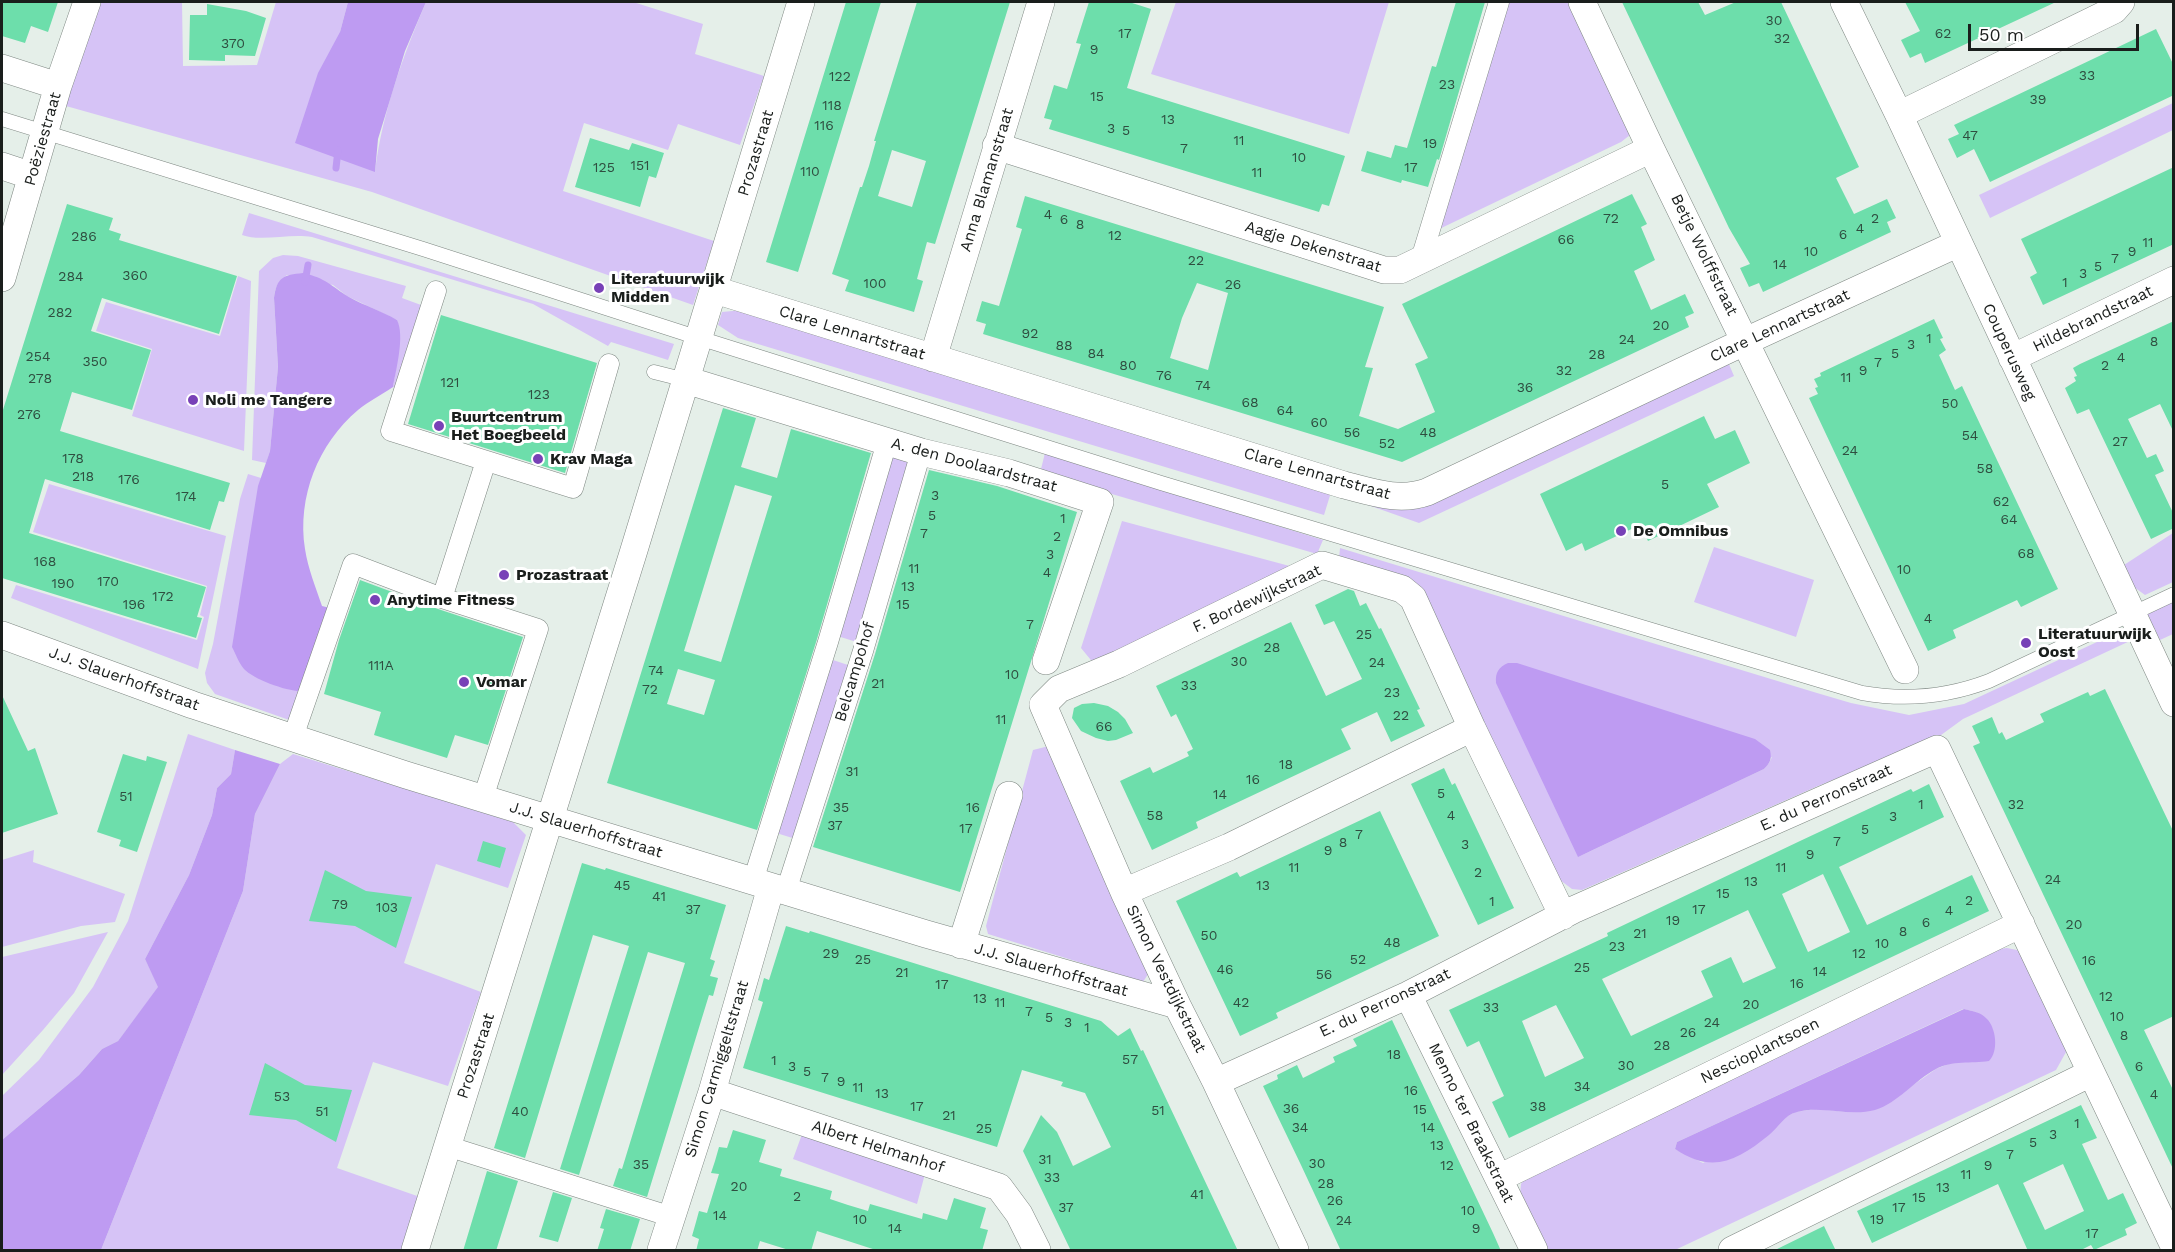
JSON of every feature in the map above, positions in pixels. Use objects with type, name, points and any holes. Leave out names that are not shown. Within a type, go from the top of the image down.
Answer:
[{"type":"street","name":"Poëziestraat","points":[[2,278],[58,86],[87,2]]},
{"type":"street","name":"Prozastraat","points":[[415,1251],[552,819],[801,2]]},
{"type":"street","name":"Anna Blamanstraat","points":[[933,358],[1041,2]]},
{"type":"street","points":[[1421,259],[1499,2]]},
{"type":"street","name":"Betje Wolffstraat","points":[[1582,2],[1651,149],[1905,670]]},
{"type":"street","name":"Couperusweg","points":[[1844,2],[2174,703]]},
{"type":"street","points":[[1899,115],[2114,10],[2121,2]]},
{"type":"street","points":[[2,68],[58,86]]},
{"type":"street","name":"Aagje Dekenstraat","points":[[996,146],[1384,270],[1400,270],[1651,149]]},
{"type":"street","points":[[2,166],[32,176]]},
{"type":"street","name":"Clare Lennartstraat","points":[[715,290],[1344,485],[1392,497],[1412,497],[1540,440],[1746,341],[1959,243]]},
{"type":"street","name":"Hildebrandstraat","points":[[2012,358],[2174,280]]},
{"type":"street","points":[[436,291],[392,431],[573,488],[609,364]]},
{"type":"street","name":"A. den Doolaardstraat","points":[[686,380],[887,442],[1009,473],[1100,502],[1046,662]]},
{"type":"street","name":"Belcampohof","points":[[770,886],[828,642],[887,442]]},
{"type":"street","name":"Belcampohof","points":[[770,886],[863,651],[921,452]]},
{"type":"street","points":[[442,598],[486,461]]},
{"type":"street","points":[[293,737],[353,564],[442,598],[538,628],[483,798]]},
{"type":"street","name":"F. Bordewijkstraat","points":[[1043,705],[1059,689],[1119,664],[1322,565],[1402,589],[1413,598],[1472,728],[1563,916]]},
{"type":"street","name":"J.J. Slauerhoffstraat","points":[[2,635],[193,705],[483,798],[961,945],[1177,1005]]},
{"type":"street","name":"Simon Vestdijkstraat","points":[[1043,705],[1124,892],[1216,1082],[1294,1251]]},
{"type":"street","points":[[1124,892],[1228,847],[1472,728]]},
{"type":"street","name":"E. du Perronstraat","points":[[1216,1082],[1407,994],[1563,916],[1937,749],[2174,1246]]},
{"type":"street","points":[[961,945],[1009,795]]},
{"type":"street","name":"Simon Carmiggeltstraat","points":[[661,1251],[712,1092],[770,886]]},
{"type":"street","name":"Nescioplantsoen","points":[[1498,1178],[2021,924]]},
{"type":"street","name":"Menno ter Braakstraat","points":[[1407,994],[1534,1251]]},
{"type":"street","points":[[1732,1251],[2091,1073]]},
{"type":"street","name":"Albert Helmanhof","points":[[712,1092],[999,1187],[1019,1214],[1021,1238],[1037,1251]]},
{"type":"street","points":[[447,1146],[672,1217]]},
{"type":"lane","points":[[2,119],[423,249],[1194,493],[1862,693],[1920,698],[1965,690],[1989,681],[2174,594]]},
{"type":"lane","points":[[654,372],[686,380]]},
{"type":"shaded area","points":[[97,2],[182,2],[183,66],[257,65],[276,2],[348,2],[340,32],[375,172],[394,85],[426,2],[633,2],[703,24],[695,54],[764,76],[740,145],[678,124],[668,150],[584,123],[563,191],[714,241],[693,305],[372,192],[66,106]]},
{"type":"shaded area","points":[[348,2],[426,2],[405,51],[378,139],[375,172],[295,143],[318,73],[340,32]]},
{"type":"shaded area","points":[[1176,2],[1389,2],[1349,134],[1151,74]]},
{"type":"shaded area","points":[[1506,2],[1572,2],[1630,135],[1621,142],[1433,232]]},
{"type":"shaded area","points":[[2173,103],[2173,130],[1990,218],[1979,195]]},
{"type":"shaded area","points":[[249,213],[674,344],[668,360],[611,342],[608,346],[533,304],[312,237],[258,238],[242,235]]},
{"type":"shaded area","points":[[283,255],[298,256],[406,286],[402,298],[421,305],[400,392],[393,387],[398,354],[397,320],[347,296],[333,285],[287,275],[281,280],[274,298],[278,367],[270,451],[266,463],[252,460],[259,271],[273,258]]},
{"type":"shaded area","points":[[303,273],[323,280],[349,297],[397,320],[400,335],[393,387],[362,407],[344,424],[332,439],[313,473],[304,510],[305,549],[322,606],[330,608],[302,691],[296,691],[263,681],[249,673],[240,664],[232,647],[258,486],[270,451],[278,367],[275,291],[282,278]]},
{"type":"shaded area","points":[[238,276],[251,281],[244,451],[132,416],[152,349],[96,331],[106,302],[220,336]]},
{"type":"shaded area","points":[[743,310],[1332,489],[1324,515],[738,338],[718,325],[722,312]]},
{"type":"shaded area","points":[[1728,362],[1734,376],[1419,523],[1354,500],[1403,507]]},
{"type":"shaded area","points":[[1045,453],[1323,540],[1317,554],[1040,473]]},
{"type":"shaded area","points":[[890,454],[914,462],[860,643],[834,635]]},
{"type":"shaded area","points":[[248,474],[261,478],[233,647],[302,691],[295,722],[215,694],[207,683],[205,673],[213,644],[240,499]]},
{"type":"shaded area","points":[[49,484],[226,536],[198,669],[11,598],[16,585],[197,640],[204,617],[200,615],[207,586],[33,532]]},
{"type":"shaded area","points":[[1122,521],[1297,568],[1095,665],[1081,648]]},
{"type":"shaded area","points":[[2173,533],[2173,582],[2145,595],[2134,587],[2124,565]]},
{"type":"shaded area","points":[[1714,547],[1814,580],[1796,637],[1694,602]]},
{"type":"shaded area","points":[[1340,548],[1851,703],[1909,715],[1964,704],[2127,628],[2132,640],[1963,719],[1937,738],[1818,786],[1582,890],[1572,889],[1556,877],[1422,595],[1339,559]],"holes":[[[1772,757],[1764,769],[1578,857]]]},
{"type":"shaded area","points":[[2173,601],[2173,634],[2160,640],[2146,612]]},
{"type":"shaded area","points":[[830,659],[851,666],[799,840],[773,832]]},
{"type":"shaded area","points":[[1508,663],[1517,663],[1755,739],[1770,750],[1770,761],[1764,769],[1578,857],[1496,683],[1498,670]]},
{"type":"shaded area","points":[[188,734],[235,750],[231,774],[217,788],[212,815],[189,875],[145,959],[159,987],[118,1041],[102,1049],[79,1075],[2,1140],[2,1096],[39,1060],[93,987],[128,921]]},
{"type":"shaded area","points":[[1049,746],[1150,971],[1143,982],[988,934],[986,926],[1033,750]]},
{"type":"shaded area","points":[[235,750],[280,764],[255,814],[243,891],[101,1250],[2,1250],[2,1140],[79,1075],[102,1049],[118,1041],[158,987],[145,959],[189,875],[212,815],[217,788],[231,774]]},
{"type":"shaded area","points":[[293,754],[513,822],[526,835],[508,888],[436,864],[404,963],[481,992],[448,1086],[373,1062],[337,1168],[420,1197],[402,1250],[101,1250],[243,891],[255,814],[280,764]]},
{"type":"shaded area","points":[[34,850],[33,862],[125,894],[115,922],[81,926],[2,947],[2,860]]},
{"type":"shaded area","points":[[108,932],[74,993],[2,1075],[2,957]]},
{"type":"shaded area","points":[[1999,949],[2017,950],[2026,959],[2065,1043],[2066,1052],[2056,1070],[1675,1250],[1546,1250],[1520,1194],[1521,1184],[1527,1176]],"holes":[[[1963,1009],[1978,1013],[1988,1021],[1993,1030],[1978,1062],[1953,1062],[1936,1069],[1875,1109],[1848,1112],[1815,1109],[1795,1112],[1703,1163],[1675,1149],[1677,1142]]]},
{"type":"shaded area","points":[[1964,1009],[1982,1015],[1993,1028],[1995,1046],[1989,1061],[1942,1066],[1891,1102],[1875,1110],[1855,1112],[1806,1110],[1792,1114],[1746,1152],[1724,1161],[1701,1161],[1688,1157],[1675,1149],[1677,1142]]},
{"type":"shaded area","points":[[805,1126],[926,1170],[917,1204],[793,1159]]},
{"type":"building","points":[[2,2],[58,2],[48,32],[31,26],[25,43],[2,36]]},
{"type":"building","points":[[846,2],[881,2],[798,272],[766,262]]},
{"type":"building","points":[[917,2],[1010,2],[935,244],[927,242],[917,279],[923,281],[914,312],[845,291],[849,280],[832,274],[869,166],[876,141],[874,141]],"holes":[[[892,150],[926,161],[912,207],[878,196]]]},
{"type":"building","points":[[1089,2],[1129,2],[1151,9],[1127,88],[1345,156],[1329,206],[1322,204],[1319,212],[1049,129],[1052,120],[1044,118],[1054,85],[1067,89],[1081,44],[1076,43]]},
{"type":"building","points":[[1456,2],[1485,2],[1439,160],[1437,159],[1428,187],[1402,180],[1401,183],[1361,171],[1367,151],[1391,158],[1395,145],[1407,148],[1432,66],[1436,67]]},
{"type":"building","points":[[1622,2],[1698,2],[1705,15],[1736,2],[1781,2],[1859,167],[1836,178],[1854,214],[1887,199],[1896,218],[1887,222],[1891,232],[1763,292],[1759,283],[1749,287],[1740,268],[1750,264],[1729,228]]},
{"type":"building","points":[[1905,2],[2056,2],[1925,63],[1921,53],[1910,58],[1901,40],[1920,31]]},
{"type":"building","points":[[207,4],[246,11],[266,18],[255,56],[225,55],[225,61],[189,60],[190,15],[207,15]]},
{"type":"building","points":[[2156,29],[2174,66],[2174,95],[1990,182],[1974,149],[1957,158],[1948,139],[1959,134],[1954,125]]},
{"type":"building","points":[[590,138],[629,150],[632,143],[664,153],[656,178],[649,176],[640,207],[575,187]]},
{"type":"building","points":[[2174,167],[2174,244],[2043,305],[2030,277],[2037,273],[2021,239]]},
{"type":"building","points":[[1632,194],[1647,224],[1641,227],[1655,260],[1634,271],[1651,310],[1685,294],[1694,313],[1685,317],[1689,327],[1402,462],[983,334],[986,324],[976,321],[982,301],[999,306],[1022,229],[1016,227],[1025,196],[1384,307],[1365,367],[1373,368],[1359,416],[1398,429],[1435,412],[1415,364],[1428,358],[1402,304]],"holes":[[[1197,283],[1228,293],[1208,370],[1170,358],[1182,318]]]},
{"type":"building","points":[[67,204],[113,218],[109,230],[121,234],[119,240],[237,276],[219,334],[102,298],[91,331],[151,350],[132,410],[72,392],[60,431],[230,483],[224,502],[219,501],[210,530],[45,479],[29,533],[206,587],[197,617],[202,618],[196,638],[2,578],[2,413]]},
{"type":"building","points":[[441,315],[597,363],[565,473],[408,424]]},
{"type":"building","points":[[1934,319],[1946,350],[1939,355],[1955,390],[1962,386],[2058,589],[2021,607],[2017,600],[1953,630],[1956,638],[1928,651],[1809,398],[1818,394],[1815,388],[1818,387],[1814,379],[1821,376],[1820,373]]},
{"type":"building","points":[[2174,321],[2174,433],[2160,404],[2128,419],[2147,458],[2156,454],[2164,471],[2155,475],[2174,515],[2174,528],[2151,539],[2089,409],[2077,414],[2065,388],[2076,381],[2074,377],[2077,376],[2073,368]]},
{"type":"building","points":[[723,408],[756,418],[741,467],[777,478],[791,429],[871,453],[817,639],[757,830],[607,783]],"holes":[[[735,485],[772,496],[721,662],[684,651]],[[678,669],[715,680],[704,715],[667,704]]]},
{"type":"building","points":[[1704,416],[1715,439],[1735,430],[1750,463],[1707,484],[1719,507],[1648,541],[1640,525],[1585,551],[1582,543],[1566,551],[1540,494]]},
{"type":"building","points":[[929,470],[997,486],[1077,512],[960,892],[813,847],[875,654]]},
{"type":"building","points":[[360,580],[523,637],[488,745],[455,735],[447,758],[374,735],[381,712],[324,694],[339,640]]},
{"type":"building","points":[[1348,589],[1354,591],[1360,606],[1366,603],[1379,629],[1381,628],[1420,709],[1417,710],[1425,726],[1391,742],[1377,712],[1341,729],[1351,749],[1196,822],[1198,828],[1152,850],[1120,781],[1150,767],[1153,773],[1189,756],[1187,752],[1193,749],[1176,714],[1171,717],[1156,686],[1291,622],[1326,696],[1362,679],[1334,621],[1324,625],[1315,605]]},
{"type":"building","points":[[2105,689],[2174,833],[2174,1016],[2144,1030],[2174,1092],[2174,1171],[1973,746],[1980,743],[1972,726],[1992,717],[1999,734],[2002,732],[2006,740],[2044,722],[2040,714],[2088,692],[2090,696]]},
{"type":"building","points":[[2,695],[28,751],[35,748],[58,814],[2,833]]},
{"type":"building","points":[[1094,703],[1108,706],[1118,712],[1133,733],[1108,741],[1081,731],[1072,718],[1074,708],[1082,704]]},
{"type":"building","points":[[123,754],[146,761],[147,756],[167,762],[137,852],[119,846],[121,840],[97,832]]},
{"type":"building","points":[[1444,768],[1452,785],[1455,783],[1514,908],[1478,925],[1411,784]]},
{"type":"building","points":[[1929,784],[1944,817],[1839,867],[1867,925],[1972,875],[1989,911],[1509,1138],[1492,1102],[1504,1096],[1479,1041],[1467,1047],[1449,1010],[1608,936],[1607,933],[1800,841],[1911,789],[1913,792]],"holes":[[[1823,874],[1850,932],[1808,952],[1782,894]],[[1748,910],[1776,968],[1743,983],[1731,957],[1701,971],[1713,997],[1631,1036],[1602,979]],[[1556,1005],[1584,1058],[1545,1077],[1522,1021]]]},
{"type":"building","points":[[1380,811],[1439,936],[1276,1013],[1278,1018],[1240,1036],[1176,901],[1237,872],[1240,877]]},
{"type":"building","points":[[483,841],[506,848],[500,868],[477,861]]},
{"type":"building","points":[[582,863],[605,870],[606,868],[726,905],[710,959],[715,961],[710,976],[718,978],[713,996],[709,995],[647,1197],[613,1186],[619,1168],[622,1169],[685,963],[648,952],[579,1175],[560,1169],[629,946],[593,935],[525,1158],[494,1148]]},
{"type":"building","points":[[325,870],[366,891],[412,897],[396,948],[355,926],[309,921]]},
{"type":"building","points":[[786,926],[809,933],[810,931],[1101,1021],[1118,1036],[1130,1028],[1141,1051],[1143,1050],[1238,1251],[1071,1251],[1023,1151],[1041,1115],[1057,1132],[1073,1166],[1111,1147],[1085,1093],[1061,1086],[1063,1082],[1022,1070],[997,1147],[743,1068],[763,1002],[758,1000],[764,978],[769,980]]},
{"type":"building","points":[[1392,1020],[1501,1251],[1341,1251],[1263,1086],[1278,1079],[1277,1075],[1297,1065],[1303,1078],[1335,1062],[1333,1057],[1357,1046],[1353,1039]]},
{"type":"building","points":[[265,1063],[305,1085],[352,1090],[336,1142],[296,1120],[249,1115]]},
{"type":"building","points":[[2081,1105],[2097,1138],[2082,1144],[2108,1200],[2123,1193],[2137,1223],[2125,1229],[2127,1235],[2094,1250],[2091,1245],[2079,1251],[2028,1251],[1998,1184],[1872,1243],[1857,1211]],"holes":[[[2063,1164],[2084,1211],[2045,1230],[2023,1183]]]},
{"type":"building","points":[[733,1130],[766,1140],[759,1162],[782,1169],[780,1176],[832,1191],[830,1199],[848,1205],[868,1211],[870,1204],[922,1219],[923,1213],[947,1220],[954,1198],[986,1208],[980,1228],[988,1230],[982,1251],[879,1251],[817,1231],[811,1251],[792,1251],[760,1241],[757,1251],[696,1251],[699,1239],[692,1236],[699,1211],[707,1213],[719,1174],[711,1173],[719,1147],[727,1148]]},
{"type":"building","points":[[487,1171],[518,1181],[496,1251],[463,1251]]},
{"type":"building","points":[[553,1192],[572,1198],[558,1242],[539,1237]]},
{"type":"building","points":[[606,1209],[640,1219],[630,1251],[597,1251],[604,1229],[600,1228]]},
{"type":"building","points":[[1824,1226],[1836,1251],[1773,1251]]},
{"type":"waterway","points":[[336,168],[338,150]]},
{"type":"waterway","points":[[305,282],[308,265]]},
{"type":"place","name":"Literatuurwijk Midden","points":[[599,288]]},
{"type":"place","name":"Noli me Tangere","points":[[193,400]]},
{"type":"place","name":"Buurtcentrum Het Boegbeeld","points":[[439,426]]},
{"type":"place","name":"Krav Maga","points":[[538,459]]},
{"type":"place","name":"De Omnibus","points":[[1621,531]]},
{"type":"place","name":"Prozastraat","points":[[504,575]]},
{"type":"place","name":"Anytime Fitness","points":[[375,600]]},
{"type":"place","name":"Literatuurwijk Oost","points":[[2026,643]]},
{"type":"place","name":"Vomar","points":[[464,682]]}]
